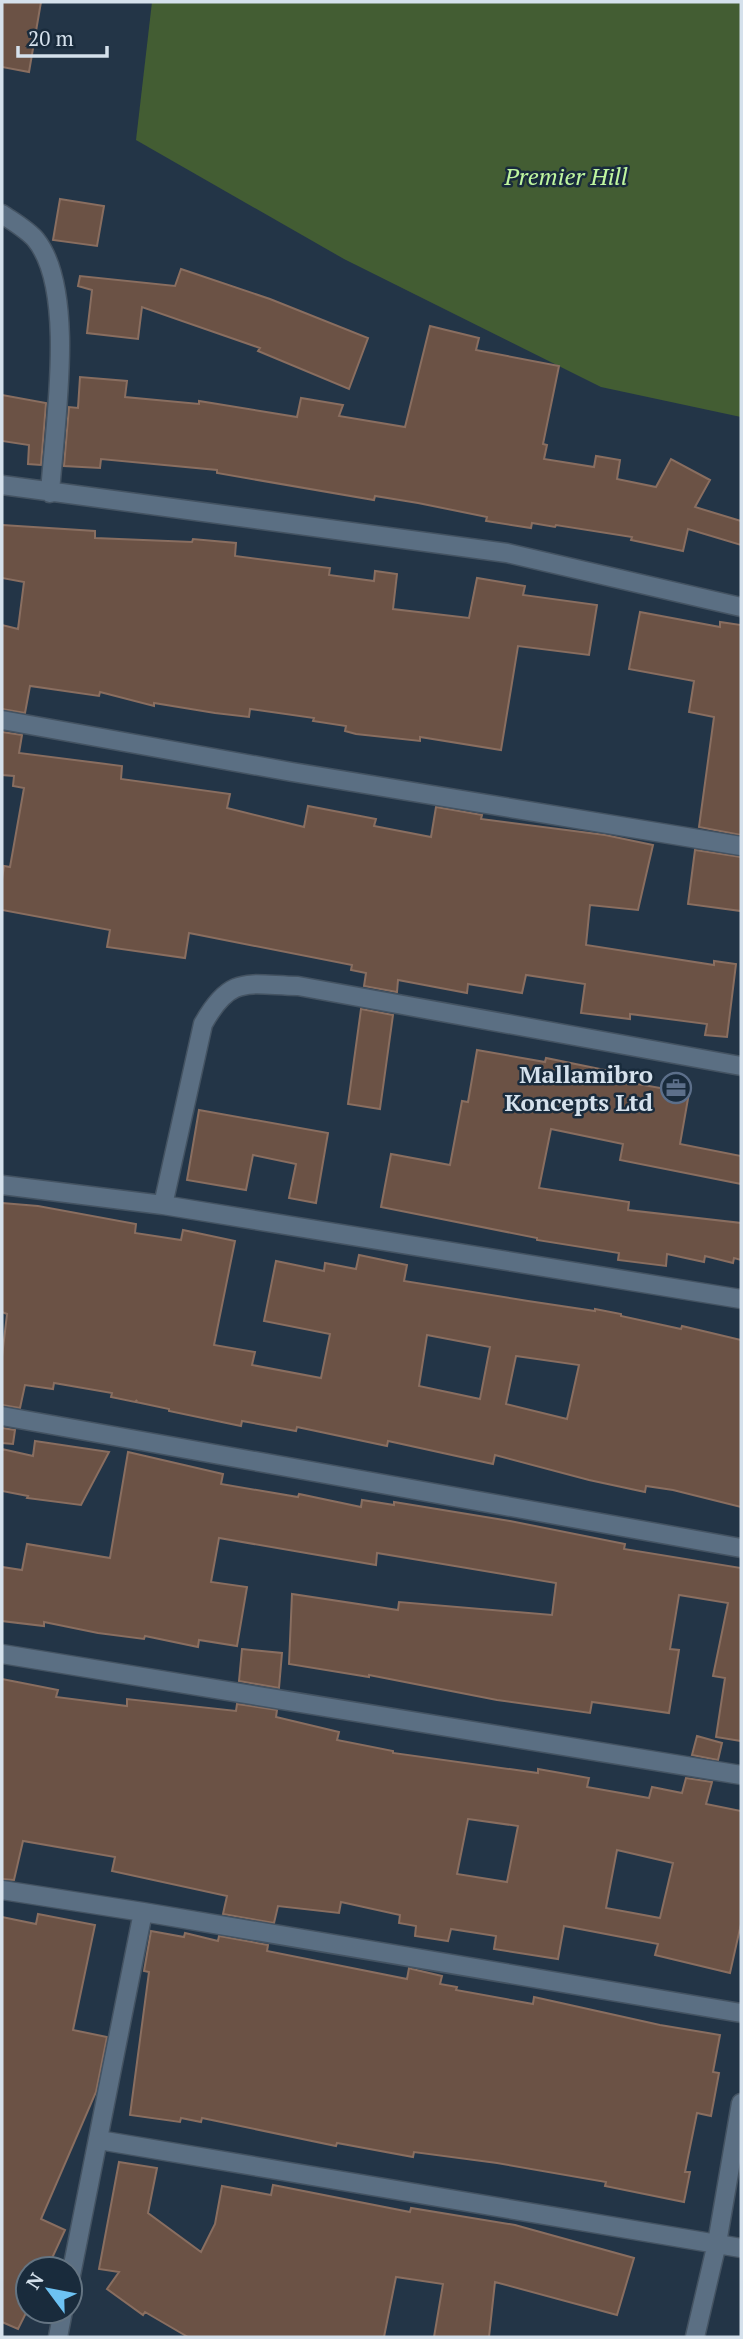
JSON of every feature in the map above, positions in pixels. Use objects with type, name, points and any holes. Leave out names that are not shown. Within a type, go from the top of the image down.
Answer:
[{"type":"street","points":[[2,214],[36,240],[49,264],[55,289],[61,342],[50,493]]},
{"type":"street","points":[[2,485],[508,553],[741,607]]},
{"type":"street","points":[[2,720],[292,772],[741,846]]},
{"type":"street","points":[[163,1205],[203,1024],[215,1002],[238,985],[298,986],[741,1066]]},
{"type":"street","points":[[2,1185],[163,1205],[741,1299]]},
{"type":"street","points":[[2,1416],[741,1548]]},
{"type":"street","points":[[2,1654],[741,1775]]},
{"type":"street","points":[[2,1890],[741,2013]]},
{"type":"street","points":[[75,2255],[143,1912]]},
{"type":"street","points":[[695,2337],[717,2244],[741,2103]]},
{"type":"street","points":[[99,2140],[741,2248]]},
{"type":"green space","name":"Premier Hill","points":[[152,2],[741,2],[741,417],[601,387],[344,259],[136,140]]},
{"type":"building","points":[[2,2],[41,2],[29,72],[2,67]]},
{"type":"building","points":[[60,199],[104,206],[97,246],[53,240]]},
{"type":"building","points":[[181,269],[270,299],[368,338],[349,389],[258,351],[260,348],[142,307],[138,339],[87,333],[92,290],[78,286],[80,276],[175,286]]},
{"type":"building","points":[[430,326],[479,338],[476,350],[559,366],[543,444],[547,445],[544,459],[594,467],[596,456],[620,460],[617,479],[656,487],[671,459],[710,480],[695,507],[741,521],[741,545],[688,529],[683,551],[631,540],[632,537],[556,525],[532,523],[531,528],[486,521],[487,517],[418,503],[375,496],[374,500],[217,473],[217,470],[101,459],[100,468],[64,466],[69,407],[78,408],[80,377],[127,381],[125,397],[199,404],[199,401],[297,417],[301,398],[343,405],[339,416],[405,427]]},
{"type":"building","points":[[2,395],[46,403],[41,465],[28,464],[29,445],[2,441]]},
{"type":"building","points":[[2,525],[95,531],[95,538],[192,542],[193,539],[236,543],[235,556],[330,568],[329,575],[374,581],[375,571],[397,574],[393,609],[469,618],[477,578],[525,586],[523,595],[597,605],[589,655],[518,646],[501,750],[420,737],[420,741],[356,734],[345,731],[346,726],[313,721],[314,718],[250,709],[249,717],[154,703],[154,706],[100,692],[99,696],[30,686],[25,713],[2,709],[2,625],[18,629],[24,582],[2,578]]},
{"type":"building","points":[[640,612],[720,627],[720,622],[741,625],[741,835],[699,827],[714,717],[689,712],[694,681],[629,669]]},
{"type":"building","points":[[2,732],[22,735],[19,753],[122,766],[121,779],[230,794],[227,808],[304,827],[308,806],[376,819],[374,826],[431,837],[436,807],[482,815],[481,819],[605,835],[653,845],[638,910],[590,905],[586,945],[714,965],[714,961],[736,964],[727,1037],[705,1035],[707,1024],[630,1014],[630,1019],[581,1013],[585,984],[526,975],[522,993],[468,984],[467,993],[398,980],[397,992],[364,986],[366,973],[351,970],[352,965],[189,933],[185,958],[107,947],[110,930],[2,910],[4,866],[10,867],[24,788],[13,786],[14,776],[2,775]]},
{"type":"building","points":[[695,850],[741,857],[741,911],[688,904]]},
{"type":"building","points":[[361,1009],[393,1015],[380,1109],[348,1104]]},
{"type":"building","points":[[477,1050],[545,1062],[546,1058],[605,1070],[603,1078],[689,1093],[680,1144],[741,1156],[741,1184],[620,1160],[623,1144],[551,1129],[539,1188],[629,1202],[628,1210],[741,1223],[741,1260],[734,1258],[733,1263],[705,1256],[704,1262],[667,1254],[666,1266],[618,1260],[619,1253],[537,1240],[381,1207],[391,1154],[450,1165],[462,1101],[468,1102]]},
{"type":"building","points":[[199,1110],[328,1133],[316,1203],[289,1198],[296,1164],[253,1155],[246,1190],[187,1180]]},
{"type":"building","points":[[2,1203],[38,1206],[136,1224],[135,1233],[181,1240],[183,1230],[235,1241],[214,1345],[255,1352],[252,1365],[321,1378],[330,1334],[264,1321],[276,1261],[324,1271],[325,1263],[356,1269],[359,1255],[407,1265],[404,1281],[595,1309],[741,1340],[741,1507],[673,1490],[646,1486],[645,1492],[495,1455],[493,1464],[388,1441],[387,1446],[297,1427],[296,1431],[242,1421],[241,1426],[169,1411],[136,1402],[137,1400],[135,1402],[111,1397],[112,1393],[54,1383],[53,1389],[25,1385],[20,1408],[2,1405],[2,1357],[7,1314],[2,1312]],"holes":[[[427,1335],[490,1347],[480,1399],[419,1386]],[[516,1356],[579,1365],[567,1419],[506,1404]]]},
{"type":"building","points":[[2,1428],[15,1430],[13,1444],[2,1443]]},
{"type":"building","points":[[35,1441],[109,1452],[81,1505],[27,1498],[28,1496],[2,1491],[2,1449],[33,1456]]},
{"type":"building","points":[[128,1452],[223,1474],[221,1484],[298,1497],[299,1494],[361,1507],[362,1500],[394,1505],[394,1502],[625,1544],[624,1549],[741,1568],[741,1741],[716,1737],[725,1678],[713,1676],[728,1603],[679,1595],[670,1649],[679,1650],[669,1713],[592,1702],[590,1713],[497,1700],[369,1675],[289,1664],[292,1594],[398,1610],[399,1602],[552,1615],[556,1583],[377,1553],[376,1565],[219,1538],[211,1582],[247,1587],[237,1646],[199,1640],[198,1647],[145,1636],[144,1639],[98,1633],[44,1622],[44,1626],[2,1621],[2,1567],[22,1570],[27,1544],[110,1558]]},
{"type":"building","points":[[242,1649],[282,1653],[279,1688],[239,1681]]},
{"type":"building","points":[[2,1679],[58,1690],[56,1697],[127,1706],[127,1699],[236,1711],[237,1704],[277,1710],[276,1717],[339,1732],[337,1740],[393,1753],[538,1773],[538,1769],[589,1778],[587,1787],[649,1798],[652,1787],[682,1793],[686,1778],[712,1782],[706,1804],[741,1811],[741,1924],[730,1973],[655,1955],[658,1944],[564,1926],[558,1959],[494,1949],[496,1936],[451,1929],[448,1941],[415,1936],[416,1926],[399,1923],[400,1915],[341,1902],[339,1913],[278,1906],[274,1923],[223,1914],[227,1896],[112,1871],[115,1857],[23,1841],[14,1880],[2,1879]],"holes":[[[468,1819],[518,1826],[507,1882],[457,1874]],[[617,1850],[673,1863],[660,1918],[606,1908]]]},
{"type":"building","points":[[697,1736],[722,1743],[718,1760],[692,1755]]},
{"type":"building","points":[[38,1914],[95,1925],[73,2030],[107,2037],[96,2092],[41,2219],[65,2230],[53,2255],[14,2255],[14,2325],[20,2325],[18,2329],[2,2322],[2,1917],[36,1924]]},
{"type":"building","points":[[151,1931],[184,1937],[185,1933],[218,1941],[219,1936],[268,1945],[267,1951],[407,1979],[409,1968],[442,1976],[440,1984],[457,1987],[456,1990],[533,2004],[534,1997],[660,2025],[720,2035],[713,2072],[719,2073],[711,2116],[697,2113],[685,2172],[690,2172],[684,2202],[605,2186],[606,2182],[497,2163],[414,2152],[413,2157],[337,2143],[336,2146],[202,2118],[201,2122],[181,2118],[180,2122],[130,2115],[149,1972],[144,1971]]},
{"type":"building","points":[[119,2162],[157,2168],[148,2213],[201,2252],[215,2224],[222,2186],[271,2195],[273,2185],[410,2212],[411,2208],[515,2225],[634,2258],[617,2315],[495,2282],[489,2337],[434,2337],[443,2284],[396,2277],[384,2337],[188,2337],[145,2312],[143,2315],[107,2289],[119,2272],[99,2269]]},
{"type":"place","name":"Mallamibro Koncepts Ltd","points":[[676,1088]]}]
